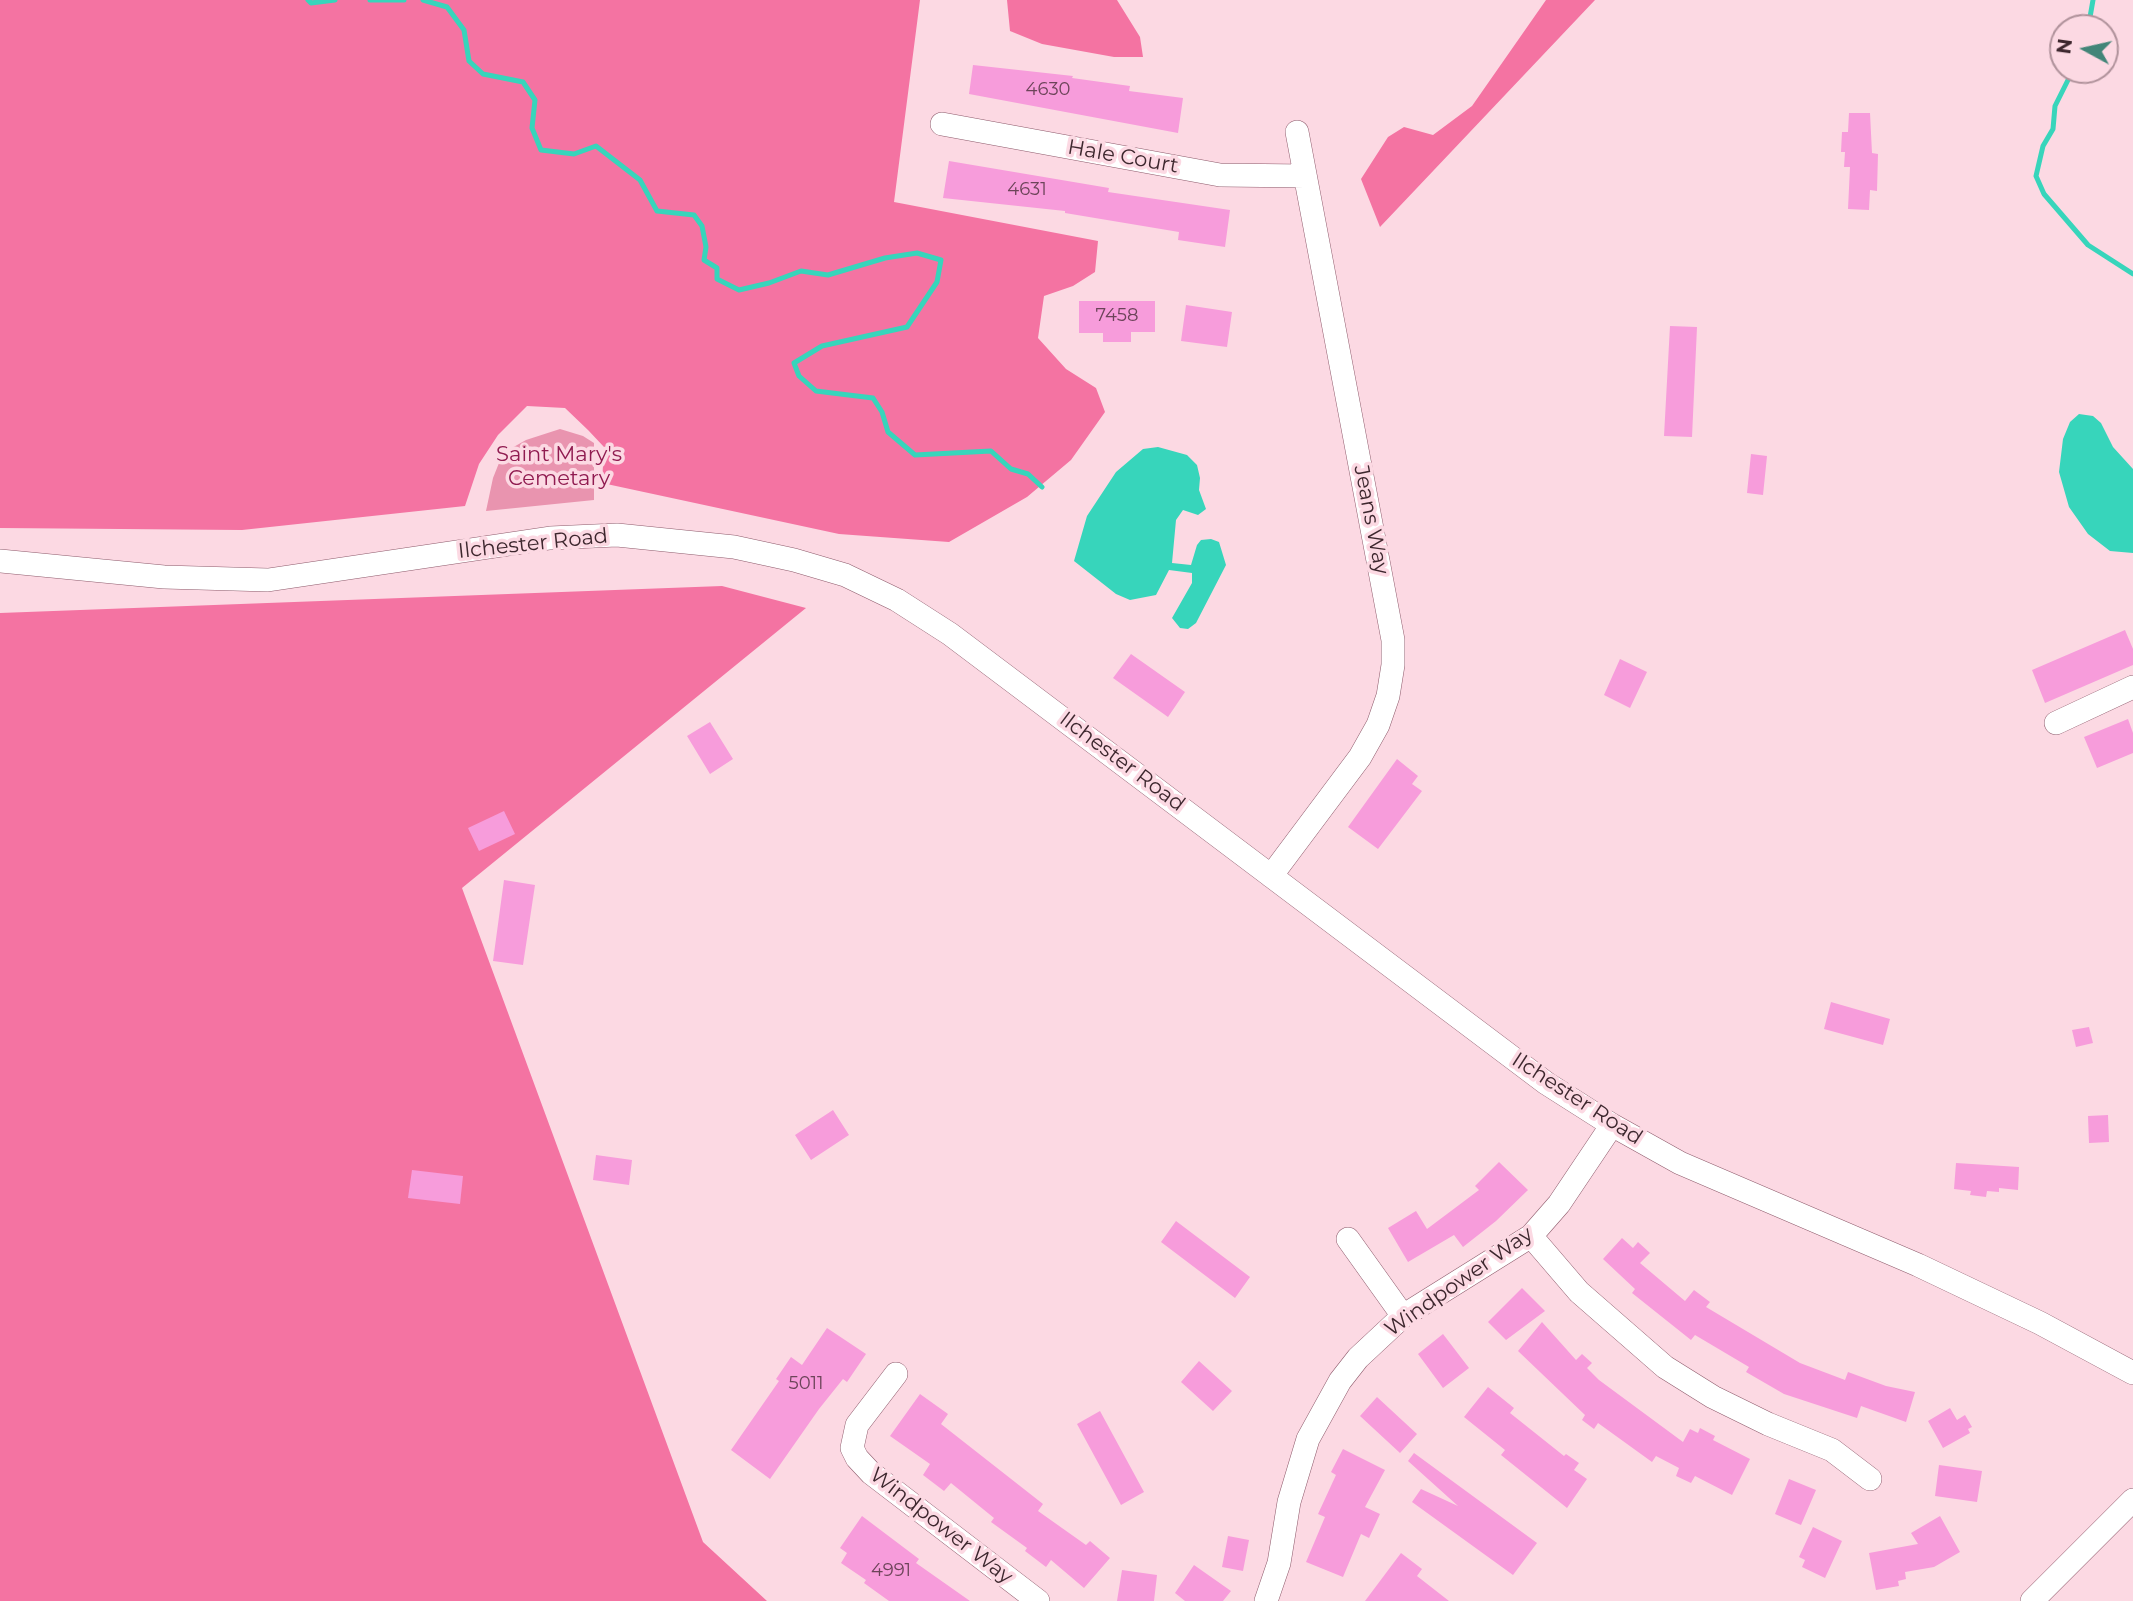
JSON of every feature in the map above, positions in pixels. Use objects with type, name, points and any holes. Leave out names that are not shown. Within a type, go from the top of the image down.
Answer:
[{"type":"street","name":"Hale Court","points":[[942,124],[1220,175],[1306,176]]},
{"type":"street","name":"Jeans Way","points":[[1271,876],[1360,757],[1378,726],[1388,696],[1393,665],[1390,619],[1297,132]]},
{"type":"street","name":"Ilchester Road","points":[[0,561],[164,577],[268,580],[550,538],[617,536],[723,546],[794,560],[845,575],[897,600],[950,634],[1091,737],[1546,1083],[1612,1125],[1680,1163],[1918,1265],[2015,1311],[2133,1373]]},
{"type":"street","points":[[2056,723],[2133,687]]},
{"type":"street","name":"Windpower Way","points":[[1266,1601],[1279,1563],[1299,1466],[1320,1412],[1359,1358],[1402,1316],[1531,1236],[1559,1204],[1612,1125]]},
{"type":"street","points":[[1531,1236],[1579,1292],[1665,1367],[1713,1396],[1768,1424],[1832,1450],[1871,1479]]},
{"type":"street","points":[[1348,1239],[1402,1316]]},
{"type":"street","name":"Windpower Way","points":[[896,1374],[857,1425],[852,1448],[857,1458],[871,1473],[1038,1601]]},
{"type":"street","points":[[2032,1601],[2133,1500]]},
{"type":"green space","name":"Saint Mary's Cemetary","points":[[560,429],[583,436],[594,443],[594,500],[486,511],[493,478],[503,453],[526,440]]},
{"type":"shaded area","points":[[0,0],[920,0],[894,202],[1098,241],[1095,272],[1073,286],[1044,296],[1038,338],[1066,369],[1096,388],[1105,412],[1071,460],[1027,497],[949,542],[839,534],[602,483],[604,447],[588,430],[565,408],[527,406],[498,435],[479,464],[465,506],[242,530],[0,528]]},
{"type":"shaded area","points":[[1007,0],[1117,0],[1140,37],[1143,57],[1114,57],[1042,44],[1010,31]]},
{"type":"shaded area","points":[[1546,0],[1595,0],[1380,227],[1361,179],[1388,137],[1404,127],[1433,135],[1472,106]]},
{"type":"shaded area","points":[[2079,414],[2093,416],[2101,423],[2113,447],[2133,469],[2133,553],[2110,551],[2088,534],[2069,507],[2059,472],[2063,439],[2070,422]]},
{"type":"shaded area","points":[[1158,447],[1187,455],[1197,465],[1199,490],[1206,509],[1198,515],[1183,510],[1176,520],[1172,563],[1191,565],[1197,545],[1201,540],[1211,539],[1219,542],[1226,565],[1196,623],[1188,629],[1180,628],[1172,618],[1192,583],[1192,573],[1169,570],[1156,595],[1130,600],[1116,594],[1074,561],[1087,516],[1116,472],[1143,449]]},
{"type":"shaded area","points":[[722,586],[806,608],[462,888],[703,1542],[767,1601],[0,1601],[0,613]]},
{"type":"building","points":[[973,65],[1073,76],[1072,78],[1130,86],[1129,91],[1183,98],[1178,133],[969,94]]},
{"type":"building","points":[[1849,113],[1870,113],[1872,153],[1878,154],[1877,191],[1870,190],[1869,210],[1848,209],[1850,167],[1844,167],[1845,152],[1841,152],[1842,132],[1848,132]]},
{"type":"building","points":[[949,161],[1109,188],[1108,192],[1230,210],[1225,247],[1178,240],[1179,232],[1065,211],[943,198]]},
{"type":"building","points":[[1079,301],[1155,301],[1155,332],[1131,332],[1131,342],[1103,342],[1103,333],[1079,333]]},
{"type":"building","points":[[1186,305],[1232,312],[1227,347],[1181,341]]},
{"type":"building","points":[[1670,326],[1697,327],[1692,437],[1664,436]]},
{"type":"building","points":[[1751,454],[1767,456],[1763,495],[1747,493]]},
{"type":"building","points":[[2125,630],[2133,649],[2133,665],[2045,703],[2032,670]]},
{"type":"building","points":[[1131,654],[1185,692],[1168,717],[1113,678]]},
{"type":"building","points":[[1620,659],[1647,672],[1630,708],[1604,695]]},
{"type":"building","points":[[2128,719],[2133,733],[2133,753],[2097,768],[2084,737]]},
{"type":"building","points":[[710,722],[733,759],[710,774],[687,736]]},
{"type":"building","points":[[1397,759],[1418,776],[1412,784],[1422,791],[1378,849],[1348,827]]},
{"type":"building","points":[[504,811],[515,834],[479,851],[468,828]]},
{"type":"building","points":[[504,880],[535,885],[523,965],[493,961]]},
{"type":"building","points":[[1831,1002],[1890,1019],[1883,1045],[1824,1029]]},
{"type":"building","points":[[2089,1027],[2093,1043],[2076,1047],[2072,1030]]},
{"type":"building","points":[[833,1110],[849,1135],[811,1160],[795,1135]]},
{"type":"building","points":[[2108,1115],[2109,1142],[2089,1143],[2088,1116]]},
{"type":"building","points":[[596,1155],[632,1160],[629,1185],[593,1180]]},
{"type":"building","points":[[1499,1162],[1528,1190],[1496,1221],[1463,1247],[1454,1235],[1408,1262],[1388,1228],[1416,1211],[1427,1229],[1479,1190],[1475,1186]]},
{"type":"building","points":[[1956,1163],[2019,1167],[2018,1190],[1999,1188],[1999,1192],[1987,1191],[1986,1197],[1970,1195],[1971,1191],[1954,1189]]},
{"type":"building","points":[[412,1170],[463,1176],[460,1204],[408,1198]]},
{"type":"building","points":[[1176,1221],[1250,1277],[1235,1298],[1161,1242]]},
{"type":"building","points":[[1622,1238],[1633,1248],[1638,1242],[1650,1253],[1640,1263],[1685,1301],[1694,1290],[1710,1302],[1706,1307],[1800,1363],[1845,1380],[1848,1372],[1886,1386],[1915,1392],[1906,1422],[1861,1406],[1857,1418],[1784,1394],[1746,1372],[1749,1367],[1695,1335],[1691,1340],[1632,1293],[1635,1289],[1603,1259]]},
{"type":"building","points":[[1522,1288],[1545,1311],[1506,1340],[1488,1322]]},
{"type":"building","points":[[1542,1322],[1576,1360],[1582,1354],[1592,1363],[1587,1368],[1599,1380],[1683,1442],[1690,1429],[1698,1433],[1700,1428],[1715,1436],[1713,1440],[1750,1459],[1732,1495],[1695,1476],[1691,1483],[1676,1476],[1679,1468],[1656,1456],[1652,1462],[1598,1423],[1594,1429],[1582,1420],[1585,1415],[1518,1351]]},
{"type":"building","points":[[827,1328],[866,1354],[847,1382],[843,1379],[819,1409],[770,1479],[731,1450],[779,1381],[776,1379],[791,1357],[802,1365]]},
{"type":"building","points":[[1443,1334],[1469,1368],[1443,1388],[1418,1354]]},
{"type":"building","points":[[1199,1361],[1232,1391],[1213,1411],[1181,1382]]},
{"type":"building","points":[[1488,1387],[1514,1408],[1510,1413],[1564,1456],[1566,1454],[1579,1463],[1574,1470],[1587,1479],[1567,1508],[1501,1455],[1505,1450],[1464,1417]]},
{"type":"building","points":[[920,1394],[948,1414],[941,1424],[1043,1504],[1038,1511],[1086,1545],[1090,1541],[1110,1558],[1084,1588],[1051,1560],[1046,1567],[1025,1551],[1027,1548],[991,1522],[994,1518],[951,1483],[944,1491],[923,1475],[930,1464],[890,1436]]},
{"type":"building","points":[[1377,1397],[1417,1434],[1400,1453],[1360,1416]]},
{"type":"building","points":[[1950,1408],[1957,1420],[1965,1415],[1972,1427],[1968,1429],[1970,1433],[1943,1448],[1928,1421]]},
{"type":"building","points":[[1100,1411],[1144,1492],[1121,1505],[1077,1424]]},
{"type":"building","points":[[1343,1449],[1385,1470],[1365,1507],[1380,1514],[1369,1538],[1361,1534],[1343,1577],[1306,1562],[1325,1517],[1318,1514],[1336,1475],[1331,1472]]},
{"type":"building","points":[[1414,1453],[1537,1543],[1513,1575],[1412,1502],[1421,1489],[1458,1506],[1408,1461]]},
{"type":"building","points":[[1939,1465],[1982,1471],[1977,1502],[1935,1496]]},
{"type":"building","points":[[1789,1479],[1816,1490],[1801,1525],[1775,1514]]},
{"type":"building","points":[[862,1516],[919,1559],[916,1563],[970,1601],[889,1601],[864,1583],[866,1580],[841,1563],[847,1553],[840,1548]]},
{"type":"building","points":[[1940,1516],[1960,1552],[1934,1567],[1905,1572],[1906,1579],[1898,1581],[1899,1586],[1876,1590],[1869,1553],[1918,1544],[1911,1533]]},
{"type":"building","points":[[1813,1527],[1842,1541],[1825,1578],[1802,1567],[1805,1560],[1799,1557]]},
{"type":"building","points":[[1228,1536],[1249,1540],[1243,1571],[1222,1567]]},
{"type":"building","points":[[1401,1553],[1422,1569],[1417,1576],[1449,1601],[1365,1601]]},
{"type":"building","points":[[1194,1565],[1231,1591],[1223,1601],[1185,1601],[1175,1593]]},
{"type":"building","points":[[1122,1570],[1157,1575],[1154,1601],[1117,1601]]},
{"type":"waterway","points":[[308,0],[311,3],[335,0]]},
{"type":"waterway","points":[[370,0],[404,0]]},
{"type":"waterway","points":[[423,0],[447,7],[464,30],[469,61],[483,74],[523,82],[535,100],[532,128],[541,150],[574,154],[596,146],[640,180],[657,211],[694,215],[702,226],[706,247],[704,260],[717,268],[717,279],[739,290],[801,271],[828,275],[885,258],[917,253],[941,260],[937,282],[907,327],[822,346],[794,363],[799,376],[816,391],[873,398],[882,412],[888,432],[915,455],[991,451],[1011,469],[1028,474],[1042,487]]},
{"type":"waterway","points":[[2091,14],[2093,0]]},
{"type":"waterway","points":[[2066,84],[2055,106],[2053,129],[2043,146],[2036,176],[2044,194],[2088,245],[2133,274]]}]
